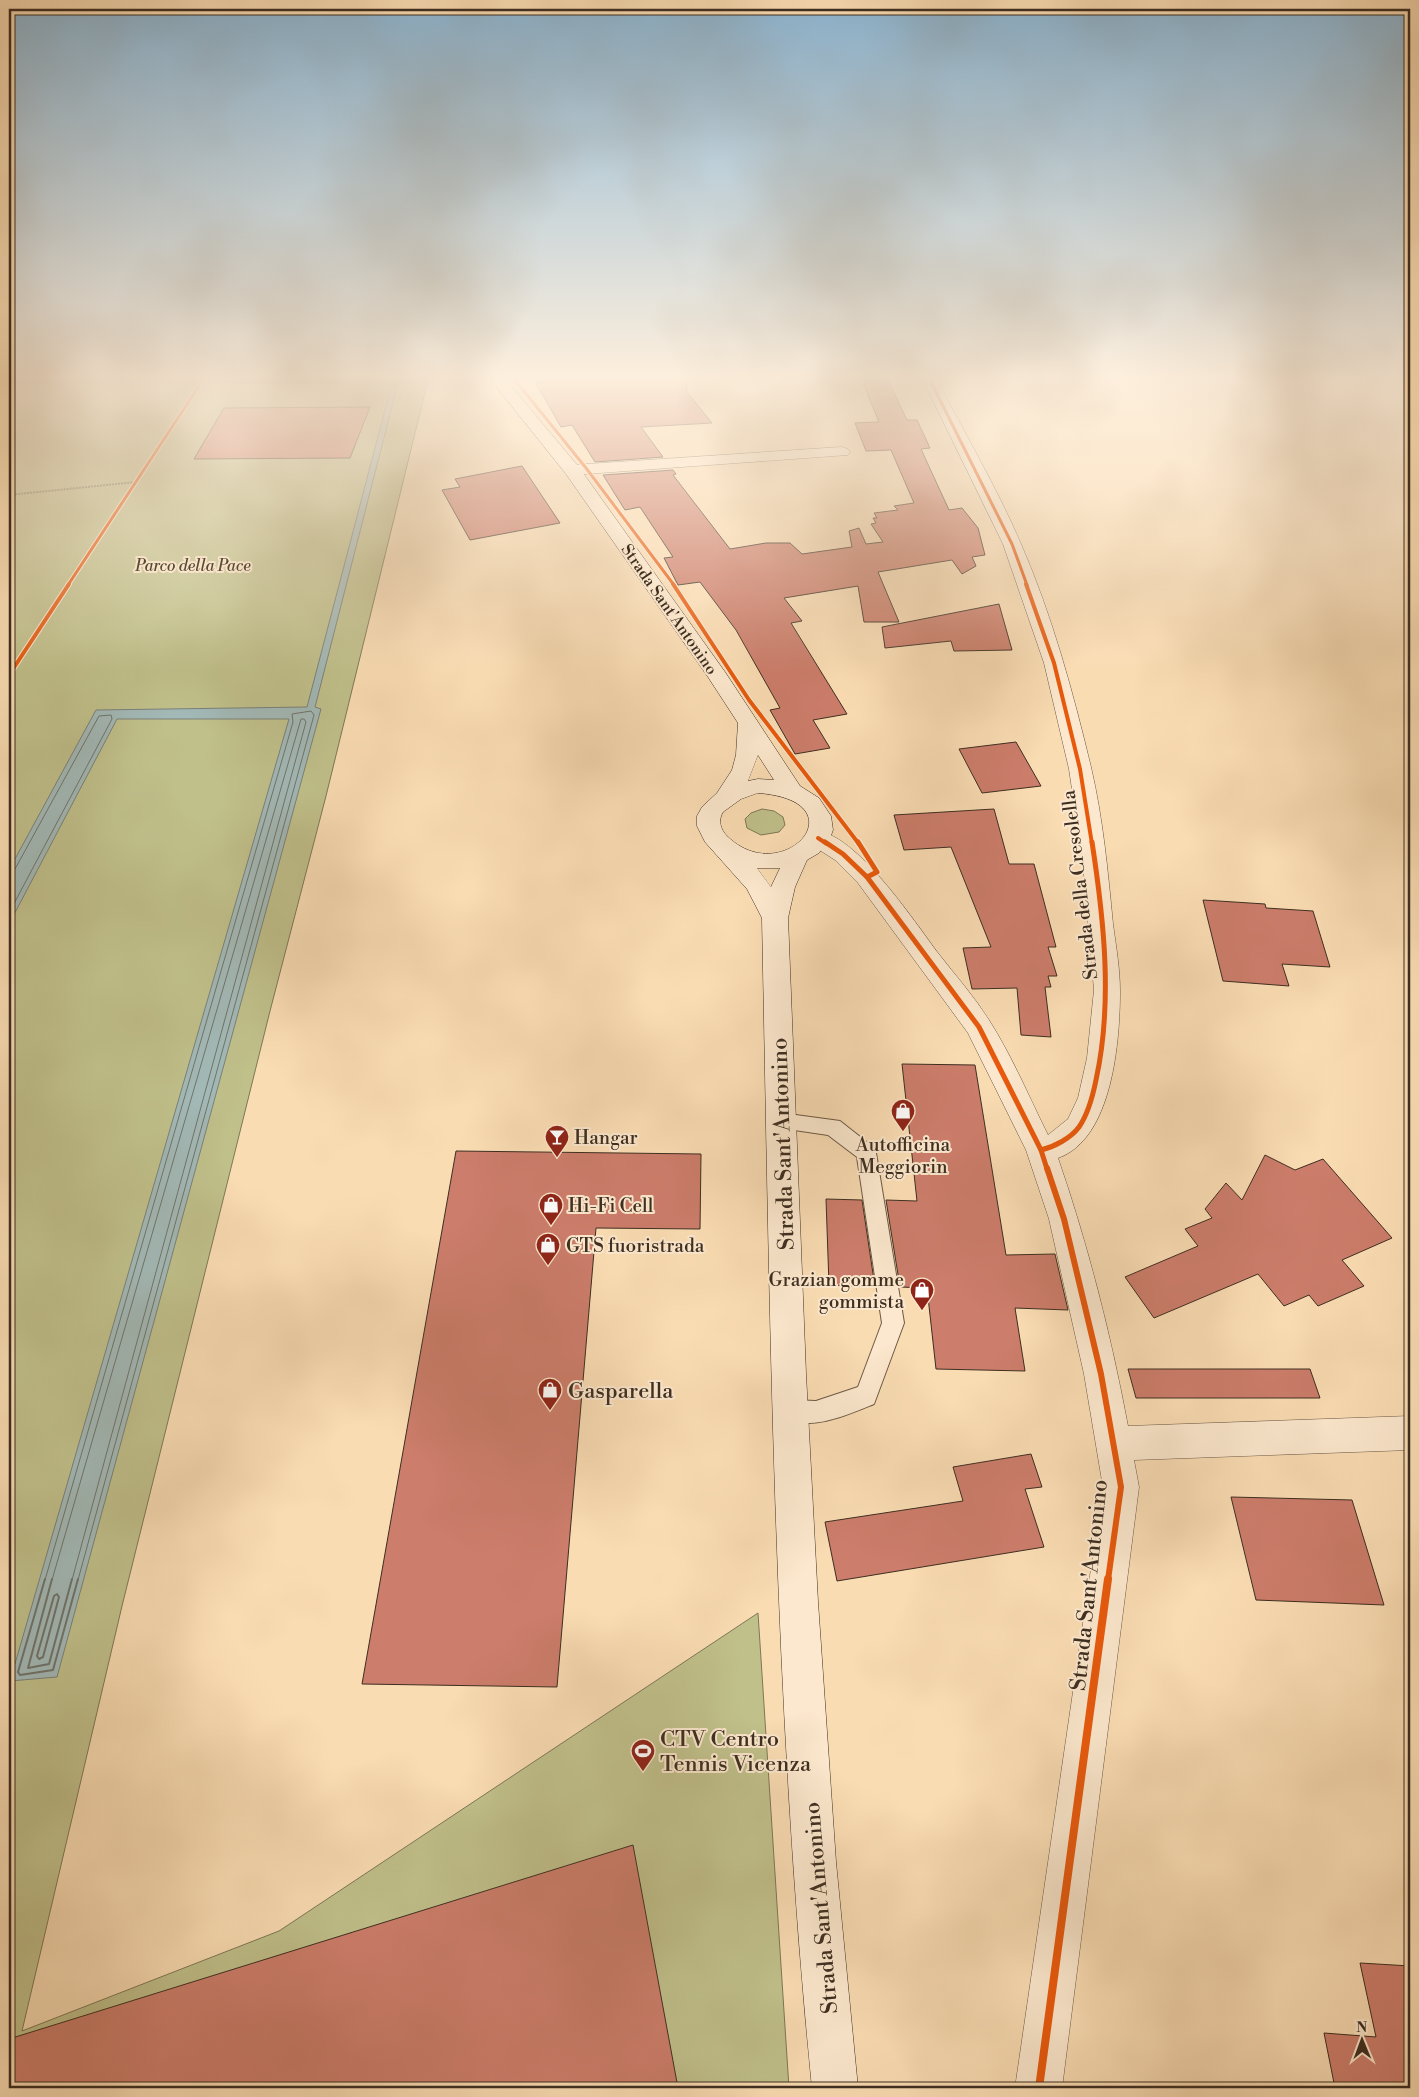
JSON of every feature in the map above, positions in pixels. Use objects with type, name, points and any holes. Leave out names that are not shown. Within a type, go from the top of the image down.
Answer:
[{"type":"street","name":"Strada Sant'Antonino","points":[[578,478],[712,668],[792,791]]},
{"type":"street","name":"Strada della Cresolella","points":[[978,478],[1012,544],[1054,664],[1080,768],[1095,863],[1107,990],[1101,1058],[1092,1098],[1079,1127],[1054,1148],[1041,1150]]},
{"type":"street","name":"Strada Sant'Antonino","points":[[748,724],[748,757],[741,777],[727,795],[715,805],[709,817],[709,830],[716,842],[729,852],[757,884],[775,918]]},
{"type":"street","name":"Strada Sant'Antonino","points":[[727,795],[758,786],[776,787],[792,791],[810,802],[820,817],[822,828],[818,838],[810,847],[798,854],[781,859],[763,861],[745,858],[729,852]]},
{"type":"street","name":"Strada Sant'Antonino","points":[[818,838],[843,854],[866,877],[979,1027],[1041,1150],[1064,1219],[1101,1374],[1120,1487],[1040,2088]]},
{"type":"street","name":"Strada Sant'Antonino","points":[[798,854],[783,887],[775,918],[781,1121],[791,1411],[812,1830],[835,2088]]},
{"type":"street","points":[[1113,1444],[1410,1433]]},
{"type":"lane","points":[[781,1121],[833,1127],[866,1153],[893,1322],[866,1396],[816,1412],[791,1411]]},
{"type":"path","points":[[131,490],[139,478]]},
{"type":"path","points":[[9,495],[136,482]]},
{"type":"green space","name":"Parco della Pace","points":[[9,478],[404,478],[122,1606],[22,2031],[279,1931],[758,1613],[789,2088],[9,2088]]},
{"type":"green space","points":[[762,809],[774,811],[783,817],[785,825],[779,832],[761,835],[747,828],[745,819],[751,813]]},
{"type":"water","points":[[367,478],[374,478],[315,707],[321,709],[57,1677],[10,1681],[289,719],[117,719],[9,924],[9,870],[96,710],[307,707]]},
{"type":"building","points":[[530,478],[560,523],[470,540],[442,490],[460,487],[455,479]]},
{"type":"building","points":[[605,478],[675,478],[730,549],[766,543],[790,543],[802,554],[852,547],[849,531],[859,528],[866,544],[883,542],[871,524],[876,523],[873,518],[877,518],[874,513],[898,510],[894,506],[914,503],[903,478],[934,478],[949,510],[962,508],[978,528],[985,555],[972,557],[976,566],[962,574],[952,560],[878,572],[899,622],[864,622],[858,586],[784,598],[802,621],[791,623],[847,714],[813,720],[830,748],[795,754],[770,710],[780,708],[736,630],[700,582],[678,585],[664,558],[673,557],[640,507],[625,510]]},
{"type":"building","points":[[999,604],[1012,650],[954,651],[951,641],[885,648],[882,627]]},
{"type":"building","points":[[1016,742],[1041,786],[982,793],[959,749]]},
{"type":"building","points":[[994,809],[1009,864],[1034,864],[1056,947],[1048,947],[1057,976],[1048,976],[1051,987],[1045,987],[1051,1037],[1021,1035],[1017,988],[972,989],[963,948],[991,947],[951,847],[904,850],[894,815]]},
{"type":"building","points":[[1203,900],[1265,904],[1266,908],[1313,911],[1330,967],[1282,964],[1289,986],[1223,981]]},
{"type":"building","points":[[902,1064],[975,1065],[1006,1255],[1055,1254],[1068,1310],[1015,1308],[1025,1371],[936,1369],[927,1288],[900,1287],[886,1200],[917,1201]]},
{"type":"building","points":[[456,1151],[701,1154],[700,1229],[596,1228],[557,1687],[362,1684]]},
{"type":"building","points":[[1265,1155],[1295,1170],[1323,1159],[1392,1238],[1342,1260],[1364,1286],[1318,1306],[1309,1295],[1284,1306],[1258,1274],[1154,1318],[1125,1277],[1198,1246],[1185,1229],[1212,1218],[1205,1209],[1226,1183],[1242,1200]]},
{"type":"building","points":[[826,1199],[862,1200],[875,1287],[829,1285]]},
{"type":"building","points":[[1128,1369],[1310,1369],[1320,1398],[1136,1398]]},
{"type":"building","points":[[1031,1454],[1042,1487],[1025,1489],[1044,1547],[837,1581],[825,1522],[963,1501],[953,1467]]},
{"type":"building","points":[[1231,1497],[1352,1500],[1384,1605],[1256,1600]]},
{"type":"building","points":[[633,1845],[678,2088],[9,2088],[9,2039]]},
{"type":"building","points":[[1360,1963],[1410,1966],[1410,2088],[1335,2088],[1324,2033],[1376,2037]]},
{"type":"cycle path","points":[[9,675],[139,478]]},
{"type":"cycle path","points":[[593,478],[673,584],[749,700],[862,848],[877,872],[867,877]]},
{"type":"cycle path","points":[[979,478],[1012,544],[1054,663],[1080,769],[1095,863],[1107,990],[1101,1058],[1092,1098],[1079,1127],[1054,1147],[1041,1150]]},
{"type":"cycle path","points":[[818,838],[843,854],[867,877],[979,1027],[1041,1150],[1064,1219],[1101,1374],[1121,1487],[1039,2088]]},
{"type":"place","name":"Autofficina Meggiorin","points":[[903,1132]]},
{"type":"place","name":"Hangar","points":[[557,1158]]},
{"type":"place","name":"Hi-Fi Cell","points":[[551,1226]]},
{"type":"place","name":"GTS fuoristrada","points":[[548,1266]]},
{"type":"place","name":"Grazian gomme gommista","points":[[922,1311]]},
{"type":"place","name":"Gasparella","points":[[550,1411]]},
{"type":"place","name":"CTV Centro Tennis Vicenza","points":[[643,1772]]}]
